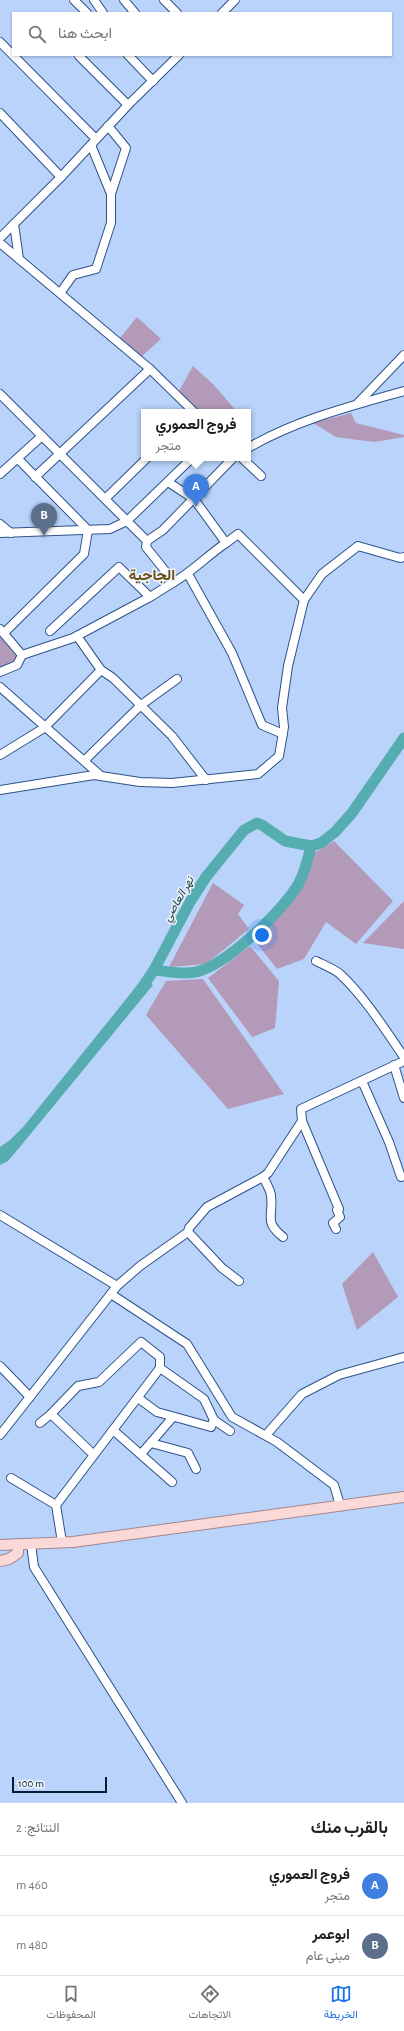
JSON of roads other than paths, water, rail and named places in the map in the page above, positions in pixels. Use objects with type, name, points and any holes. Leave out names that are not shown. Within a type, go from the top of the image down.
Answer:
[{"type":"main road","points":[[0,1545],[62,1542],[404,1497]]},
{"type":"main road","points":[[0,1561],[9,1559],[18,1553],[18,1544]]},
{"type":"street","points":[[74,0],[86,12]]},
{"type":"street","points":[[94,0],[102,12]]},
{"type":"street","points":[[124,0],[134,12]]},
{"type":"street","points":[[164,0],[176,12]]},
{"type":"street","points":[[223,12],[235,0]]},
{"type":"street","points":[[0,42],[12,55]]},
{"type":"street","points":[[13,56],[93,142],[111,194]]},
{"type":"street","points":[[79,56],[128,105]]},
{"type":"street","points":[[129,56],[153,81]]},
{"type":"street","points":[[0,238],[61,177],[174,57]]},
{"type":"street","points":[[0,113],[61,177]]},
{"type":"street","points":[[61,292],[73,276],[96,270],[111,223],[111,194],[126,148],[108,126]]},
{"type":"street","points":[[14,224],[19,259]]},
{"type":"street","points":[[0,243],[61,292],[150,369],[191,409]]},
{"type":"street","points":[[358,404],[404,355]]},
{"type":"street","points":[[35,477],[150,369]]},
{"type":"street","points":[[251,447],[338,409],[404,392]]},
{"type":"street","points":[[0,394],[147,541]]},
{"type":"street","points":[[0,474],[42,436]]},
{"type":"street","points":[[18,459],[88,530]]},
{"type":"street","points":[[105,499],[144,461]]},
{"type":"street","points":[[0,534],[110,529],[127,522],[189,461]]},
{"type":"street","points":[[174,582],[146,547],[147,541],[164,530],[230,461]]},
{"type":"street","points":[[245,461],[261,476]]},
{"type":"street","points":[[168,482],[194,499],[226,543]]},
{"type":"street","points":[[0,524],[10,533]]},
{"type":"street","points":[[22,655],[2,631],[84,554],[88,530]]},
{"type":"street","points":[[0,672],[17,665],[22,655],[77,636],[150,598],[188,574],[208,555],[238,534],[304,600]]},
{"type":"street","points":[[0,790],[94,775],[140,782],[172,783],[258,774],[279,756],[283,734],[282,708],[288,666],[304,600],[322,574],[358,546],[400,558],[404,557]]},
{"type":"street","points":[[50,631],[120,567],[150,598]]},
{"type":"street","points":[[188,574],[232,653],[262,725],[283,734]]},
{"type":"street","points":[[77,636],[101,670],[113,678],[172,736],[206,780]]},
{"type":"street","points":[[0,755],[44,728],[101,670]]},
{"type":"street","points":[[85,760],[141,705],[177,679]]},
{"type":"street","points":[[0,687],[44,728],[85,760],[101,776]]},
{"type":"street","points":[[316,961],[339,973],[347,981],[381,1024],[404,1057]]},
{"type":"street","points":[[336,1229],[333,1223],[340,1217],[337,1210],[340,1209],[302,1121],[300,1109],[404,1061]]},
{"type":"street","points":[[394,1065],[404,1098]]},
{"type":"street","points":[[362,1081],[389,1142],[401,1177]]},
{"type":"street","points":[[0,1435],[117,1286],[140,1266],[188,1232],[189,1228],[207,1207],[263,1178],[302,1121]]},
{"type":"street","points":[[263,1178],[271,1194],[271,1221],[273,1230],[283,1237]]},
{"type":"street","points":[[0,1216],[117,1286]]},
{"type":"street","points":[[188,1232],[222,1268],[239,1281]]},
{"type":"street","points":[[111,1294],[186,1344],[232,1417],[266,1435],[334,1485],[340,1505]]},
{"type":"street","points":[[40,1423],[51,1414],[78,1386],[99,1382],[141,1342],[160,1357],[160,1368],[56,1505],[62,1542]]},
{"type":"street","points":[[266,1435],[302,1394],[339,1375],[404,1357]]},
{"type":"street","points":[[0,1366],[30,1397]]},
{"type":"street","points":[[160,1368],[204,1400],[214,1420],[230,1431]]},
{"type":"street","points":[[138,1398],[157,1412],[211,1427],[214,1420]]},
{"type":"street","points":[[51,1414],[94,1455]]},
{"type":"street","points":[[141,1454],[173,1416]]},
{"type":"street","points":[[113,1430],[172,1482]]},
{"type":"street","points":[[151,1443],[188,1453],[196,1469]]},
{"type":"street","points":[[11,1478],[56,1505]]},
{"type":"street","points":[[0,1540],[18,1544]]},
{"type":"street","points":[[31,1544],[34,1567],[182,1803]]},
{"type":"waterway","name":"نهر العاصي","points":[[139,992],[154,970],[190,902],[206,877],[244,830],[257,823],[285,841],[311,846],[321,843],[335,832],[352,813],[404,738]]},
{"type":"waterway","points":[[154,970],[180,973],[196,972],[209,967],[238,948],[268,921],[281,907],[299,883],[311,846]]},
{"type":"place","name":"فروج العموري","points":[[196,507]]},
{"type":"place","name":"ابوعمر","points":[[44,536]]},
{"type":"district","name":"الجاجية","points":[[152,575]]}]
